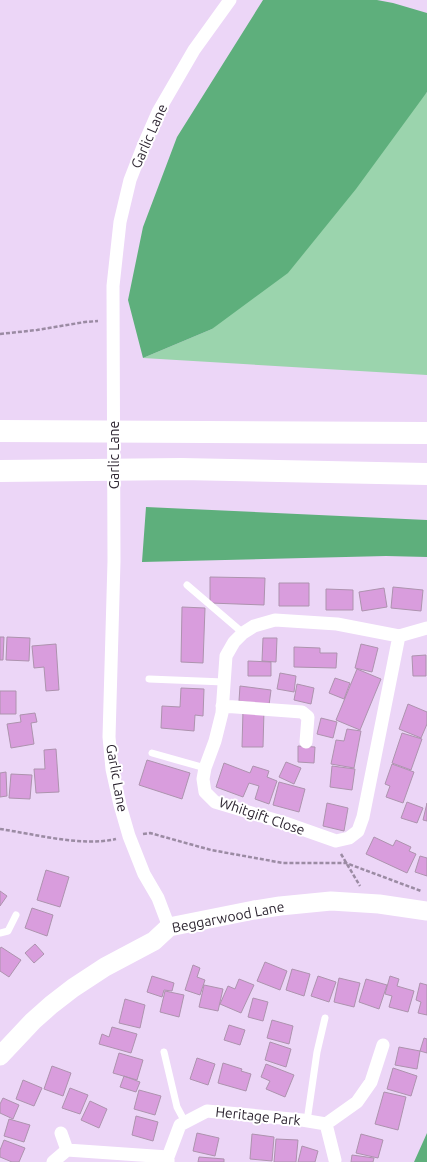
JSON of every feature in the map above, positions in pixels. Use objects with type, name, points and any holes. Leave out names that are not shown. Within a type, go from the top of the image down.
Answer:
[{"type":"highway","points":[[0,431],[427,433]]},
{"type":"highway","points":[[0,471],[181,469],[427,474]]},
{"type":"street","name":"Garlic Lane","points":[[169,927],[158,898],[144,874],[129,836],[112,769],[109,736],[114,561],[113,286],[120,222],[130,180],[144,144],[158,112],[194,50],[230,0]]},
{"type":"street","name":"Whitgift Close","points":[[336,841],[285,823],[215,802],[205,792],[203,779],[205,768],[215,741],[222,706],[226,656],[234,642],[243,633],[254,626],[275,620],[337,624],[399,636],[427,628]]},
{"type":"street","points":[[336,841],[348,838],[358,831],[363,817],[399,636]]},
{"type":"street","points":[[222,706],[302,712],[308,717],[306,742]]},
{"type":"street","name":"Beggarwood Lane","points":[[0,1056],[38,1017],[73,988],[105,967],[154,941],[169,927],[280,906],[330,901],[359,902],[427,911]]},
{"type":"street","points":[[335,1161],[326,1124],[357,1102],[372,1082],[383,1045]]},
{"type":"street","name":"Heritage Park","points":[[185,1122],[207,1111],[326,1124]]},
{"type":"street","points":[[53,1162],[67,1150],[168,1159],[180,1125],[185,1122]]},
{"type":"street","points":[[61,1133],[67,1150]]},
{"type":"lane","points":[[187,585],[243,633]]},
{"type":"lane","points":[[149,679],[224,682]]},
{"type":"lane","points":[[152,753],[205,768]]},
{"type":"lane","points":[[0,933],[8,931],[16,915]]},
{"type":"lane","points":[[307,1121],[317,1052],[325,1018]]},
{"type":"lane","points":[[164,1052],[177,1107],[185,1122]]},
{"type":"path","points":[[0,334],[86,322],[112,320]]},
{"type":"path","points":[[0,828],[69,840],[97,843]]},
{"type":"path","points":[[129,836],[150,834],[211,850],[283,863],[346,863],[427,893]]},
{"type":"path","points":[[336,841],[346,863],[361,889],[359,902]]},
{"type":"green space","points":[[263,0],[377,0],[427,13],[427,92],[356,189],[288,273],[212,329],[143,358],[128,300],[143,227],[177,137]]},
{"type":"green space","points":[[427,92],[427,375],[143,358],[212,329]]},
{"type":"green space","points":[[146,507],[427,520],[427,557],[386,556],[142,562]]},
{"type":"green space","points":[[427,1133],[427,1162],[414,1162]]},
{"type":"building","points":[[210,577],[265,578],[264,605],[210,603]]},
{"type":"building","points":[[279,583],[309,583],[309,606],[279,606]]},
{"type":"building","points":[[393,587],[423,590],[421,611],[391,608]]},
{"type":"building","points":[[384,588],[387,607],[362,611],[359,592]]},
{"type":"building","points":[[326,589],[353,590],[353,610],[326,610]]},
{"type":"building","points":[[182,607],[205,608],[203,663],[181,662]]},
{"type":"building","points":[[0,637],[4,637],[3,660],[0,660]]},
{"type":"building","points":[[7,637],[30,638],[29,661],[6,660]]},
{"type":"building","points":[[263,638],[277,638],[276,662],[262,661]]},
{"type":"building","points":[[56,644],[59,690],[46,691],[44,667],[34,668],[32,646]]},
{"type":"building","points":[[361,644],[378,648],[372,672],[355,668]]},
{"type":"building","points":[[294,647],[320,648],[320,653],[337,653],[336,668],[294,667]]},
{"type":"building","points":[[426,655],[426,676],[413,676],[412,656]]},
{"type":"building","points":[[248,661],[271,662],[271,676],[248,676]]},
{"type":"building","points":[[357,669],[381,679],[360,730],[336,720]]},
{"type":"building","points":[[280,673],[296,676],[294,692],[277,689]]},
{"type":"building","points":[[335,678],[350,683],[344,699],[329,693]]},
{"type":"building","points":[[297,684],[314,688],[311,704],[294,700]]},
{"type":"building","points":[[240,686],[271,690],[269,705],[239,701]]},
{"type":"building","points":[[181,688],[204,689],[203,716],[195,715],[194,731],[161,728],[162,706],[180,707]]},
{"type":"building","points":[[0,691],[16,691],[16,714],[0,714]]},
{"type":"building","points":[[408,704],[427,712],[427,724],[421,738],[399,729]]},
{"type":"building","points":[[243,710],[264,710],[263,747],[242,747]]},
{"type":"building","points":[[35,713],[37,722],[31,723],[34,744],[11,748],[7,724],[21,722],[20,715]]},
{"type":"building","points":[[321,718],[337,722],[333,738],[317,734]]},
{"type":"building","points":[[347,729],[361,731],[354,768],[331,764],[336,740],[344,741]]},
{"type":"building","points":[[402,733],[422,739],[411,770],[392,763]]},
{"type":"building","points":[[298,746],[315,747],[314,763],[298,762]]},
{"type":"building","points":[[56,749],[59,792],[36,793],[34,769],[45,769],[44,750]]},
{"type":"building","points":[[147,760],[190,773],[182,799],[139,785]]},
{"type":"building","points":[[286,762],[301,768],[294,784],[279,777]]},
{"type":"building","points":[[224,763],[250,773],[253,766],[269,771],[267,777],[277,781],[269,804],[255,799],[259,786],[249,783],[243,797],[216,787]]},
{"type":"building","points":[[392,764],[414,772],[403,803],[386,797],[390,786],[385,784]]},
{"type":"building","points":[[332,766],[355,769],[352,790],[330,787]]},
{"type":"building","points":[[6,772],[7,796],[0,797],[0,773]]},
{"type":"building","points":[[11,774],[32,775],[30,799],[9,798]]},
{"type":"building","points":[[279,782],[305,789],[299,812],[273,805]]},
{"type":"building","points":[[407,802],[423,808],[417,823],[401,818]]},
{"type":"building","points":[[327,803],[348,808],[344,831],[323,826]]},
{"type":"building","points":[[427,803],[427,821],[423,820]]},
{"type":"building","points":[[374,837],[393,846],[396,840],[411,847],[409,851],[416,854],[407,873],[366,854]]},
{"type":"building","points":[[420,856],[427,858],[427,876],[415,872]]},
{"type":"building","points":[[46,870],[69,877],[60,907],[37,900]]},
{"type":"building","points":[[0,891],[7,896],[0,906]]},
{"type":"building","points":[[32,908],[53,915],[47,936],[25,928]]},
{"type":"building","points":[[35,944],[44,954],[34,963],[25,953]]},
{"type":"building","points":[[1,947],[21,960],[9,977],[0,971]]},
{"type":"building","points":[[265,962],[287,971],[280,990],[257,981]]},
{"type":"building","points":[[193,965],[200,968],[197,977],[205,980],[200,995],[185,990]]},
{"type":"building","points":[[292,969],[310,974],[304,996],[286,990]]},
{"type":"building","points":[[152,976],[174,983],[172,991],[164,990],[162,997],[147,992]]},
{"type":"building","points":[[318,976],[336,982],[329,1002],[311,996]]},
{"type":"building","points":[[390,976],[399,979],[397,986],[414,991],[408,1012],[389,1007],[392,996],[385,994]]},
{"type":"building","points":[[339,978],[360,983],[354,1007],[334,1002]]},
{"type":"building","points":[[239,979],[254,985],[241,1013],[220,1004],[228,986],[235,989]]},
{"type":"building","points":[[366,979],[387,985],[379,1009],[359,1002]]},
{"type":"building","points":[[420,983],[427,985],[427,1015],[418,1013],[421,1002],[416,1000]]},
{"type":"building","points":[[204,985],[223,989],[218,1011],[199,1007]]},
{"type":"building","points":[[165,991],[184,995],[179,1017],[160,1012]]},
{"type":"building","points":[[253,998],[268,1002],[263,1021],[248,1017]]},
{"type":"building","points":[[125,999],[145,1005],[140,1028],[119,1023]]},
{"type":"building","points":[[272,1020],[293,1026],[289,1044],[267,1038]]},
{"type":"building","points":[[229,1025],[245,1030],[240,1045],[224,1040]]},
{"type":"building","points":[[112,1027],[137,1034],[131,1053],[99,1044],[102,1034],[109,1037]]},
{"type":"building","points":[[424,1038],[427,1039],[427,1053],[420,1051]]},
{"type":"building","points":[[270,1042],[291,1049],[286,1067],[265,1060]]},
{"type":"building","points":[[399,1047],[420,1051],[417,1069],[395,1065]]},
{"type":"building","points":[[119,1053],[143,1060],[137,1080],[113,1073]]},
{"type":"building","points":[[197,1058],[215,1064],[208,1085],[190,1079]]},
{"type":"building","points":[[223,1063],[242,1069],[241,1071],[251,1074],[246,1091],[218,1083]]},
{"type":"building","points":[[266,1064],[294,1075],[285,1097],[266,1089],[270,1081],[261,1077]]},
{"type":"building","points":[[52,1066],[71,1073],[63,1096],[44,1089]]},
{"type":"building","points":[[393,1068],[417,1076],[411,1096],[387,1089]]},
{"type":"building","points":[[124,1076],[140,1082],[136,1092],[120,1087]]},
{"type":"building","points":[[23,1080],[42,1088],[34,1106],[16,1099]]},
{"type":"building","points":[[70,1088],[88,1095],[80,1114],[62,1108]]},
{"type":"building","points":[[139,1090],[161,1096],[155,1115],[134,1109]]},
{"type":"building","points":[[384,1092],[406,1097],[398,1130],[375,1124]]},
{"type":"building","points":[[3,1098],[19,1105],[13,1119],[0,1113],[0,1104]]},
{"type":"building","points":[[90,1101],[107,1109],[99,1128],[81,1120]]},
{"type":"building","points":[[136,1116],[158,1122],[153,1141],[132,1135]]},
{"type":"building","points":[[9,1119],[30,1125],[24,1142],[4,1136]]},
{"type":"building","points":[[197,1133],[219,1138],[215,1156],[193,1151]]},
{"type":"building","points":[[252,1134],[274,1137],[272,1161],[250,1159]]},
{"type":"building","points":[[361,1134],[383,1140],[378,1158],[356,1153]]},
{"type":"building","points":[[276,1139],[298,1140],[296,1162],[274,1162]]},
{"type":"building","points":[[4,1140],[25,1148],[19,1162],[12,1162],[0,1157],[0,1150]]},
{"type":"building","points":[[302,1146],[318,1151],[315,1162],[298,1162]]},
{"type":"building","points":[[352,1155],[374,1158],[373,1162],[351,1162]]},
{"type":"building","points":[[199,1157],[224,1159],[224,1162],[198,1162]]}]
